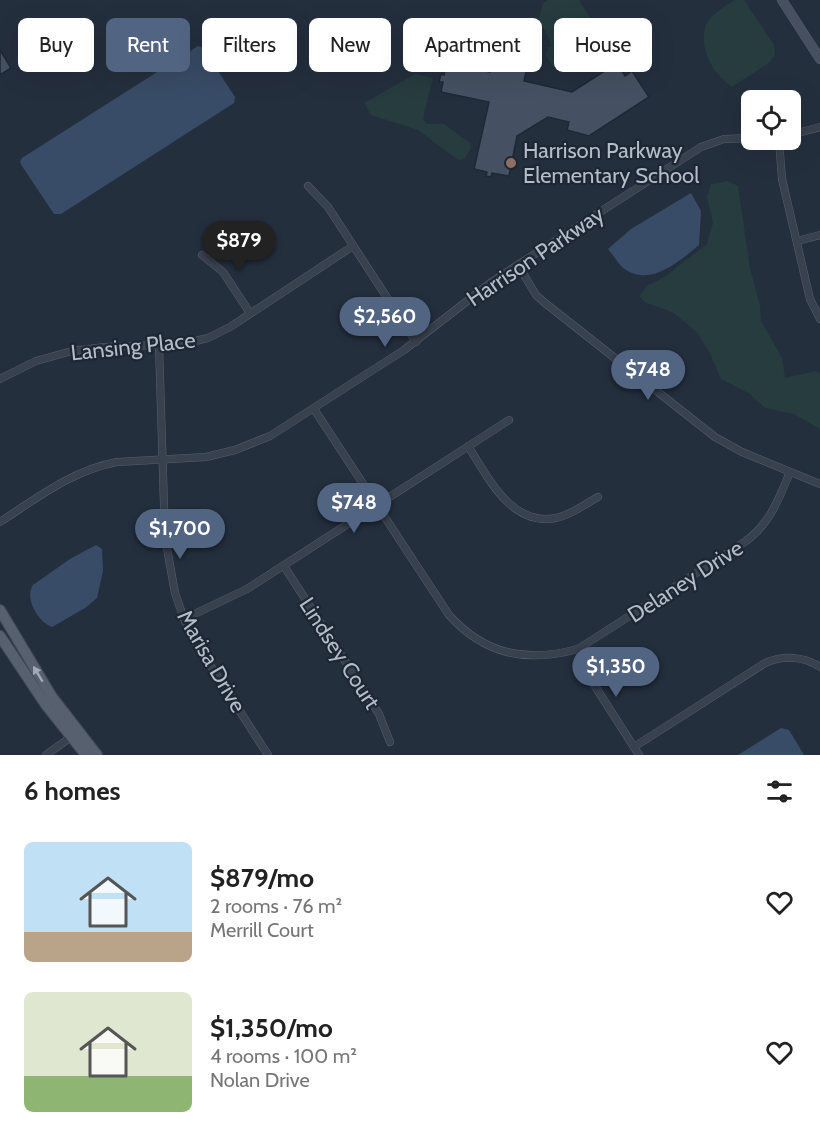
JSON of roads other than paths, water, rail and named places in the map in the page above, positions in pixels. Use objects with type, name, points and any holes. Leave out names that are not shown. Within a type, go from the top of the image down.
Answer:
[{"type":"main road","points":[[0,610],[52,697],[97,755]]},
{"type":"main road","points":[[0,636],[46,705],[86,755]]},
{"type":"street","points":[[782,0],[820,58]]},
{"type":"street","points":[[801,132],[820,127]]},
{"type":"street","name":"Harrison Parkway","points":[[0,522],[58,485],[86,471],[117,462],[192,459],[236,450],[270,436],[416,342],[494,281],[701,147],[724,139],[741,138]]},
{"type":"street","points":[[780,150],[782,179],[810,299],[820,319]]},
{"type":"street","points":[[308,186],[324,200],[416,342]]},
{"type":"street","points":[[797,241],[820,235]]},
{"type":"street","name":"Lansing Place","points":[[0,379],[36,361],[72,351],[105,347],[182,344],[208,338],[354,246]]},
{"type":"street","points":[[202,255],[223,272],[250,313]]},
{"type":"street","points":[[518,265],[536,295],[545,303],[702,428],[733,448],[820,484]]},
{"type":"street","name":"Marisa Drive","points":[[159,346],[165,537],[175,592],[184,619],[200,649],[268,755]]},
{"type":"street","name":"Delaney Drive","points":[[314,409],[443,608],[471,636],[490,647],[519,655],[550,656],[578,649],[750,538],[772,513],[790,472]]},
{"type":"street","points":[[184,619],[234,597],[509,420]]},
{"type":"street","points":[[468,446],[503,498],[513,508],[527,515],[545,519],[556,518],[598,497]]},
{"type":"street","name":"Lindsey Court","points":[[284,566],[379,714],[390,742]]},
{"type":"street","points":[[578,649],[596,689],[639,755]]},
{"type":"street","points":[[634,747],[774,659],[802,659],[820,667]]},
{"type":"street","points":[[46,755],[71,737]]},
{"type":"water","points":[[198,46],[202,48],[202,72],[219,72],[235,97],[234,103],[61,214],[54,214],[22,166],[20,162],[22,158],[157,72],[190,72],[190,51]]},
{"type":"water","points":[[691,193],[701,211],[699,245],[673,265],[653,274],[633,273],[623,268],[608,249],[631,229]]},
{"type":"water","points":[[96,545],[102,549],[103,571],[97,598],[85,608],[52,627],[37,615],[31,603],[33,585],[70,559]]},
{"type":"water","points":[[781,728],[789,730],[804,755],[738,755]]},
{"type":"place","name":"Harrison Parkway Elementary School","points":[[511,163]]}]
